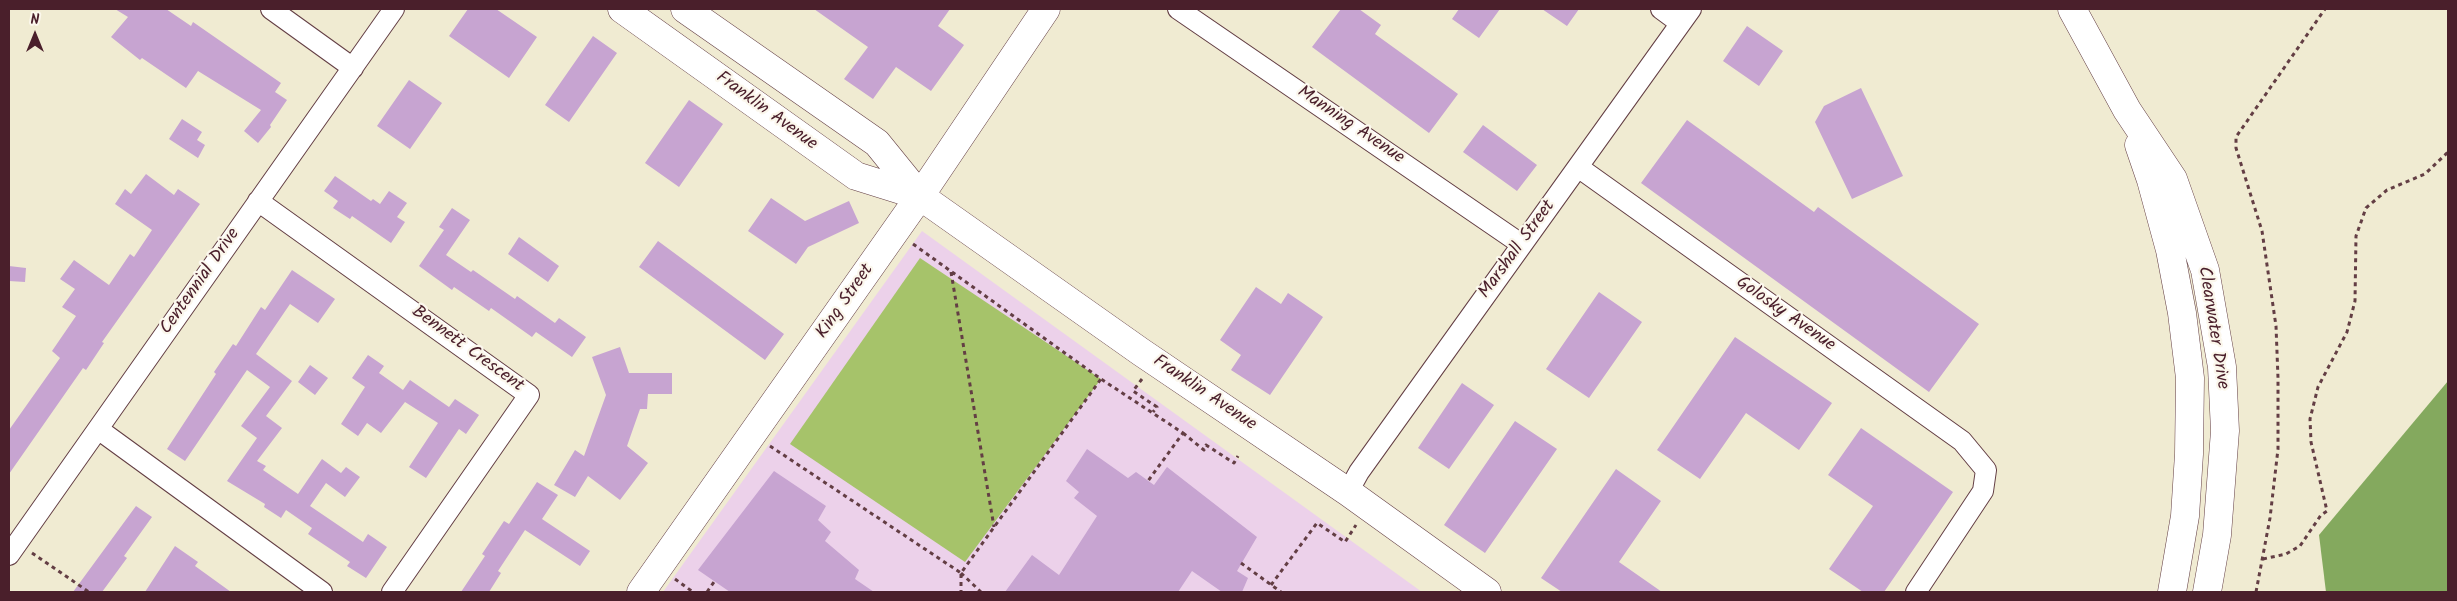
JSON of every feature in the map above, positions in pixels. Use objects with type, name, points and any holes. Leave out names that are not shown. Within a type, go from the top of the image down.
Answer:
[{"type":"main road","name":"Franklin Avenue","points":[[622,9],[856,176],[920,196]]},
{"type":"main road","name":"Franklin Avenue","points":[[685,9],[877,143],[920,196],[1141,352],[1359,500],[1487,592]]},
{"type":"main road","name":"King Street","points":[[641,592],[920,196],[1046,9]]},
{"type":"main road","name":"Clearwater Drive","points":[[2072,9],[2127,110],[2173,179],[2205,270],[2222,367],[2225,431],[2217,535],[2207,592]]},
{"type":"main road","name":"Clearwater Drive","points":[[2127,110],[2151,180],[2170,250],[2182,313],[2190,378],[2189,454],[2185,516],[2172,592]]},
{"type":"street","points":[[270,9],[352,68]]},
{"type":"street","name":"Centennial Drive","points":[[13,549],[394,9]]},
{"type":"street","name":"Manning Avenue","points":[[1178,9],[1521,244]]},
{"type":"street","points":[[1661,9],[1686,16]]},
{"type":"street","name":"Marshall Street","points":[[1359,500],[1359,472],[1686,16]]},
{"type":"street","name":"Golosky Avenue","points":[[1578,167],[1962,441],[1986,470],[1983,491],[1916,592]]},
{"type":"street","name":"Bennett Crescent","points":[[258,201],[529,395],[392,592]]},
{"type":"street","points":[[98,429],[322,592]]},
{"type":"path","points":[[2256,592],[2263,559],[2278,449],[2276,326],[2262,231],[2236,148],[2236,137],[2325,9]]},
{"type":"path","points":[[2263,559],[2286,554],[2300,546],[2321,515],[2327,511],[2311,442],[2310,419],[2318,387],[2347,332],[2355,300],[2356,236],[2366,208],[2387,190],[2425,174],[2448,152]]},
{"type":"path","points":[[908,242],[1101,379],[1183,433],[1204,450],[1206,445],[1234,463],[1238,456]]},
{"type":"path","points":[[950,271],[994,527]]},
{"type":"path","points":[[961,592],[961,573],[1101,379]]},
{"type":"path","points":[[1148,481],[1183,433]]},
{"type":"path","points":[[753,434],[961,573],[981,592]]},
{"type":"path","points":[[1271,585],[1317,522],[1345,542],[1359,500]]},
{"type":"path","points":[[13,549],[89,592]]},
{"type":"path","points":[[1241,564],[1281,592]]},
{"type":"path","points":[[706,592],[714,582]]},
{"type":"shaded area","points":[[922,231],[1422,592],[663,592]]},
{"type":"green space","points":[[920,258],[1101,379],[965,562],[790,444]]},
{"type":"green space","points":[[2448,381],[2448,592],[2326,592],[2319,535]]},
{"type":"building","points":[[115,9],[166,9],[191,26],[193,22],[281,83],[275,92],[287,100],[270,125],[271,127],[258,143],[244,131],[261,110],[198,71],[186,88],[142,58],[140,60],[111,37],[128,17]]},
{"type":"building","points":[[468,9],[496,9],[537,37],[509,78],[449,36]]},
{"type":"building","points":[[814,9],[950,9],[938,26],[964,45],[931,91],[896,67],[873,99],[844,79],[868,47]]},
{"type":"building","points":[[1341,9],[1359,9],[1381,25],[1375,34],[1458,94],[1429,133],[1312,47]]},
{"type":"building","points":[[1459,9],[1500,9],[1479,38],[1452,19]]},
{"type":"building","points":[[1542,9],[1579,9],[1567,26]]},
{"type":"building","points":[[1747,26],[1783,51],[1759,86],[1723,61]]},
{"type":"building","points":[[593,36],[617,53],[569,122],[545,105]]},
{"type":"building","points":[[409,80],[442,103],[410,149],[377,126]]},
{"type":"building","points":[[1861,88],[1903,176],[1852,199],[1815,122],[1824,106]]},
{"type":"building","points":[[689,100],[723,124],[679,187],[645,163]]},
{"type":"building","points":[[182,119],[202,132],[197,140],[205,145],[198,158],[169,139]]},
{"type":"building","points":[[1687,120],[1814,212],[1818,207],[1979,324],[1929,392],[1641,183]]},
{"type":"building","points":[[1483,125],[1537,165],[1517,191],[1463,152]]},
{"type":"building","points":[[146,174],[174,195],[178,189],[200,204],[102,342],[104,343],[86,370],[83,368],[9,474],[9,430],[60,358],[52,351],[76,316],[62,307],[75,289],[60,279],[74,260],[109,285],[130,254],[134,257],[152,230],[115,204],[125,189],[131,194]]},
{"type":"building","points":[[335,176],[371,201],[373,199],[380,204],[389,191],[407,203],[397,217],[405,222],[391,243],[352,216],[350,219],[333,208],[338,201],[324,191]]},
{"type":"building","points":[[771,198],[805,221],[849,201],[859,223],[808,247],[796,264],[748,231]]},
{"type":"building","points":[[452,208],[470,220],[446,255],[471,272],[473,270],[515,299],[517,296],[555,323],[559,318],[586,337],[572,357],[536,332],[532,337],[491,308],[489,311],[454,287],[452,290],[419,266],[444,230],[439,227]]},
{"type":"building","points":[[519,237],[559,266],[548,282],[508,254]]},
{"type":"building","points":[[658,241],[784,334],[765,360],[639,267]]},
{"type":"building","points":[[9,266],[26,268],[25,282],[9,281]]},
{"type":"building","points":[[292,270],[335,299],[318,323],[290,304],[256,354],[292,381],[266,416],[282,428],[257,461],[266,466],[263,470],[298,494],[322,459],[341,473],[346,467],[360,477],[345,497],[326,483],[310,506],[363,542],[368,534],[387,547],[366,578],[347,566],[350,562],[308,534],[312,528],[286,510],[281,518],[264,507],[265,504],[227,481],[257,438],[241,426],[270,387],[247,370],[185,461],[167,449],[216,374],[214,372],[233,344],[236,346],[261,307],[265,310]]},
{"type":"building","points":[[1256,287],[1281,304],[1288,293],[1323,317],[1270,395],[1231,370],[1241,355],[1220,340]]},
{"type":"building","points":[[1599,292],[1642,322],[1589,398],[1546,369]]},
{"type":"building","points":[[1735,337],[1832,403],[1799,450],[1746,413],[1700,479],[1657,450]]},
{"type":"building","points":[[620,347],[629,373],[672,373],[672,394],[648,394],[647,409],[640,409],[627,446],[648,463],[620,500],[588,476],[575,497],[554,485],[575,450],[584,456],[606,395],[592,357]]},
{"type":"building","points":[[368,355],[384,366],[379,373],[403,390],[410,380],[449,407],[455,399],[479,415],[466,434],[459,429],[426,478],[409,467],[438,423],[405,402],[381,433],[367,423],[358,436],[341,424],[365,387],[352,378]]},
{"type":"building","points":[[310,365],[328,378],[315,395],[298,382]]},
{"type":"building","points":[[1462,383],[1494,405],[1449,469],[1418,448]]},
{"type":"building","points":[[1515,421],[1557,449],[1485,553],[1444,525]]},
{"type":"building","points":[[1861,428],[1953,492],[1884,592],[1863,592],[1829,569],[1873,506],[1828,475]]},
{"type":"building","points":[[1087,449],[1128,478],[1136,472],[1154,485],[1167,467],[1257,537],[1237,571],[1248,578],[1242,592],[1222,592],[1192,571],[1178,592],[1005,592],[1032,555],[1059,575],[1097,516],[1074,498],[1079,492],[1066,481]]},
{"type":"building","points":[[1616,469],[1661,501],[1619,562],[1662,592],[1562,592],[1541,578]]},
{"type":"building","points":[[774,471],[826,506],[818,520],[831,532],[825,541],[859,570],[855,579],[874,592],[730,592],[698,570]]},
{"type":"building","points":[[537,482],[558,495],[542,519],[590,551],[580,566],[525,530],[498,571],[501,573],[489,592],[461,592],[485,556],[482,554],[504,521],[509,524]]},
{"type":"building","points":[[136,506],[152,517],[124,556],[127,558],[102,592],[73,592]]},
{"type":"building","points":[[175,546],[198,562],[195,566],[231,592],[145,592]]}]
